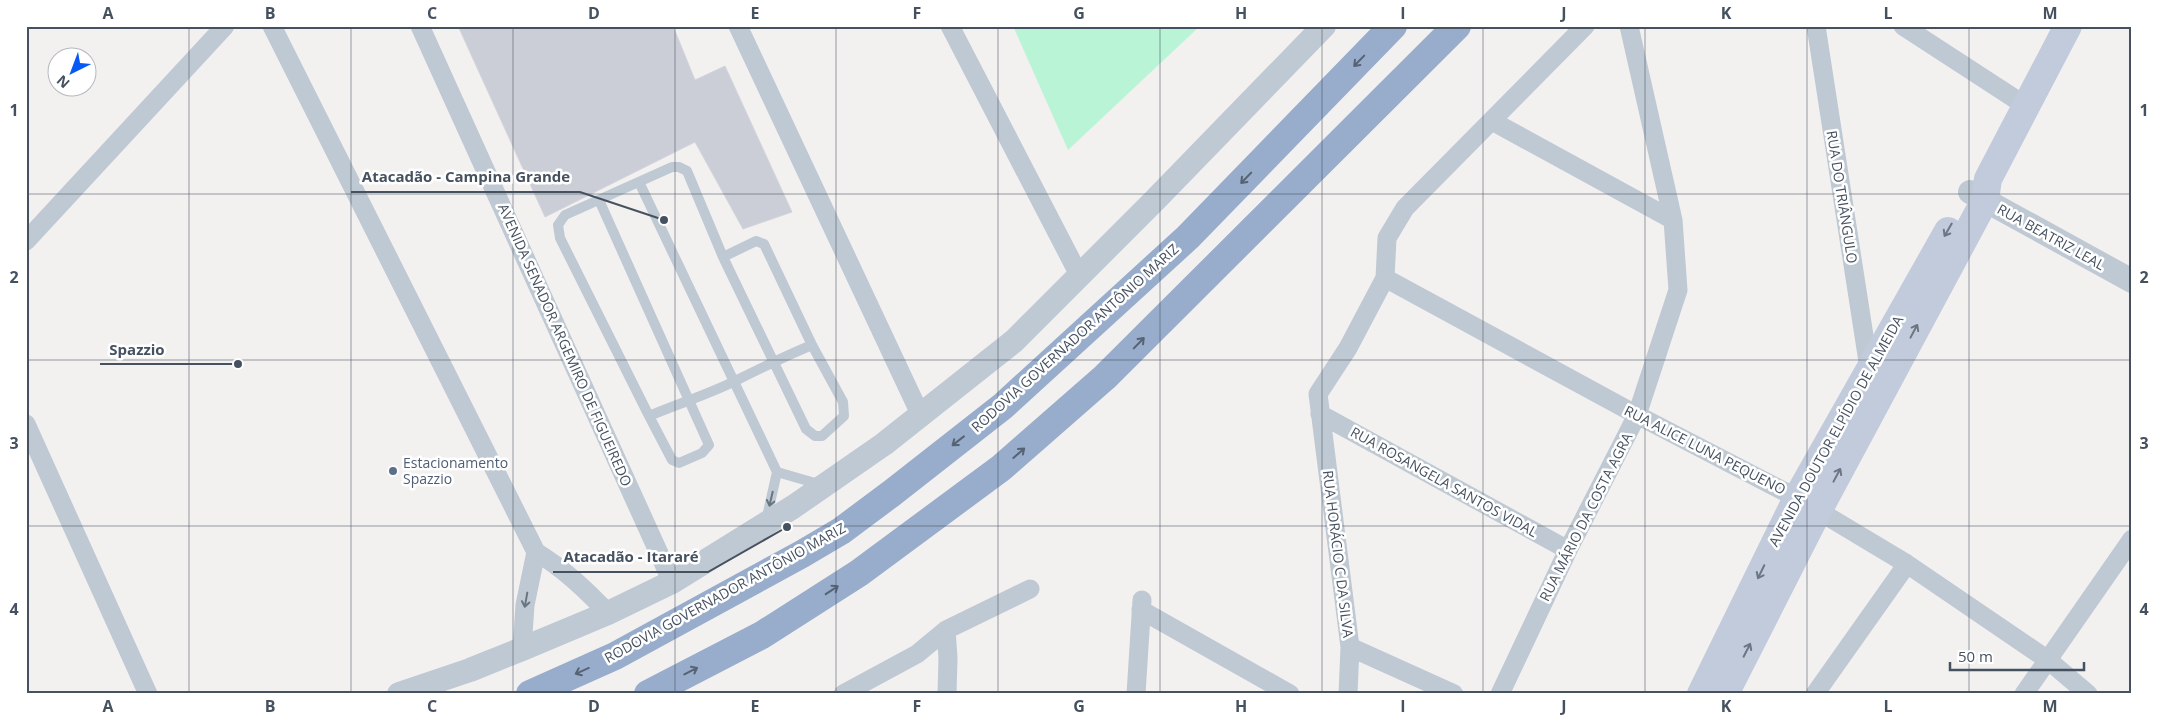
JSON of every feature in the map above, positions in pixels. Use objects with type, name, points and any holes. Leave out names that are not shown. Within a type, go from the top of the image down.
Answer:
[{"type":"highway","name":"RODOVIA GOVERNADOR ANTÔNIO MARIZ","points":[[530,694],[615,656],[793,559],[841,531],[892,493],[1002,406],[1188,237],[1393,26]]},
{"type":"highway","points":[[648,694],[762,635],[927,525],[1001,468],[1106,378],[1293,188],[1457,26]]},
{"type":"main road","name":"AVENIDA DOUTOR ELPÍDIO DE ALMEIDA","points":[[1701,694],[1981,191],[2068,26]]},
{"type":"main road","name":"AVENIDA DOUTOR ELPÍDIO DE ALMEIDA","points":[[1725,694],[1869,368],[1981,191]]},
{"type":"street","points":[[26,241],[225,26]]},
{"type":"street","points":[[272,26],[536,552],[581,584],[608,613]]},
{"type":"street","name":"AVENIDA SENADOR ARGEMIRO DE FIGUEIREDO","points":[[420,26],[672,582]]},
{"type":"street","points":[[738,26],[921,416]]},
{"type":"street","points":[[950,26],[1079,275]]},
{"type":"street","points":[[399,694],[470,670],[522,649],[608,613],[672,582],[825,486],[921,416],[1014,340],[1324,26]]},
{"type":"street","points":[[1385,278],[1386,238],[1405,208],[1586,26]]},
{"type":"street","name":"RUA MÁRIO DA COSTA AGRA","points":[[1500,694],[1568,550],[1637,415],[1678,290],[1673,220],[1629,26]]},
{"type":"street","name":"RUA DO TRIÂNGULO","points":[[1816,26],[1869,368]]},
{"type":"street","points":[[1903,26],[2026,106]]},
{"type":"street","points":[[1492,121],[1673,220]]},
{"type":"street","name":"RUA BEATRIZ LEAL","points":[[1981,191],[2132,281]]},
{"type":"street","name":"RUA HORÁCIO C DA SILVA","points":[[1348,694],[1350,647],[1318,394],[1348,348],[1385,278]]},
{"type":"street","name":"RUA ALICE LUNA PEQUENO","points":[[1385,278],[1637,415],[1808,504],[1907,564],[2048,660],[2088,694]]},
{"type":"street","name":"RUA ROSANGELA SANTOS VIDAL","points":[[1320,414],[1568,550]]},
{"type":"street","points":[[26,424],[148,694]]},
{"type":"street","points":[[2024,694],[2132,539]]},
{"type":"street","points":[[522,649],[525,605],[536,552]]},
{"type":"street","points":[[1815,694],[1907,564]]},
{"type":"street","points":[[843,694],[917,654],[946,630],[1030,589]]},
{"type":"street","points":[[1136,694],[1142,604],[1290,694]]},
{"type":"street","points":[[946,630],[948,658],[947,694]]},
{"type":"street","points":[[1350,647],[1454,694]]},
{"type":"lane","points":[[599,200],[709,445],[702,453],[679,463],[672,460],[649,416],[560,238],[558,225],[565,215],[672,167],[679,167],[687,171],[724,257],[806,429],[815,436],[822,436],[844,416],[843,402],[812,345],[764,244],[756,241],[724,257]]},
{"type":"lane","points":[[639,182],[777,472],[765,525]]},
{"type":"lane","points":[[649,416],[734,382],[773,360],[812,345]]},
{"type":"lane","points":[[777,472],[825,486]]},
{"type":"green space","points":[[1013,26],[1200,26],[1068,150]]},
{"type":"building","points":[[458,26],[673,26],[695,80],[725,66],[792,212],[743,229],[695,142],[545,217]]},
{"type":"place","name":"Atacadão - Campina Grande","points":[[664,220]]},
{"type":"place","name":"Spazzio","points":[[238,364]]},
{"type":"place","name":"Estacionamento Spazzio","points":[[393,471]]},
{"type":"place","name":"Atacadão - Itararé","points":[[787,527]]}]
